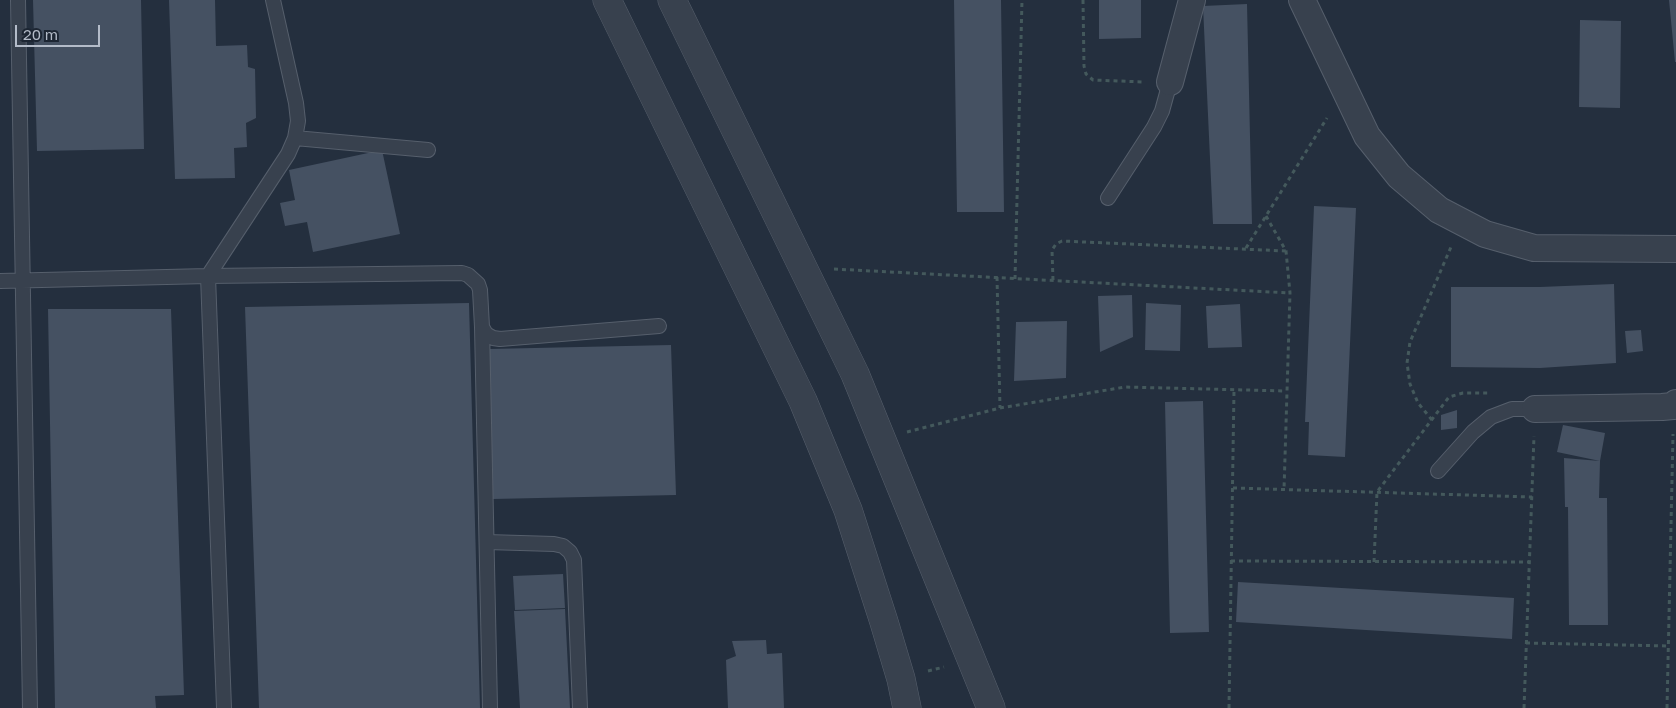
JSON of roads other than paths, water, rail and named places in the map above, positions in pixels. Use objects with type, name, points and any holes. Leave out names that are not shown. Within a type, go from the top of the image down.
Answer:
[{"type":"street","points":[[607,0],[803,401],[848,510],[901,679],[907,708]]},
{"type":"street","points":[[672,0],[856,374],[991,708]]},
{"type":"street","points":[[1170,82],[1192,0]]},
{"type":"street","points":[[1302,0],[1367,136],[1399,176],[1439,210],[1484,234],[1534,248],[1676,249]]},
{"type":"street","points":[[1535,409],[1662,407],[1675,405]]},
{"type":"lane","points":[[18,0],[30,708]]},
{"type":"lane","points":[[224,708],[208,276],[288,154],[295,138],[298,121],[296,103],[273,0]]},
{"type":"lane","points":[[1108,198],[1154,127],[1162,112],[1170,82]]},
{"type":"lane","points":[[295,138],[428,150]]},
{"type":"lane","points":[[0,281],[208,276],[462,273],[468,275],[478,284],[480,290],[482,327],[490,708]]},
{"type":"lane","points":[[482,327],[486,334],[492,338],[500,339],[659,326]]},
{"type":"lane","points":[[1438,470],[1473,432],[1491,417],[1512,409],[1535,409]]},
{"type":"lane","points":[[487,542],[554,544],[563,546],[570,552],[574,560],[580,708]]}]
